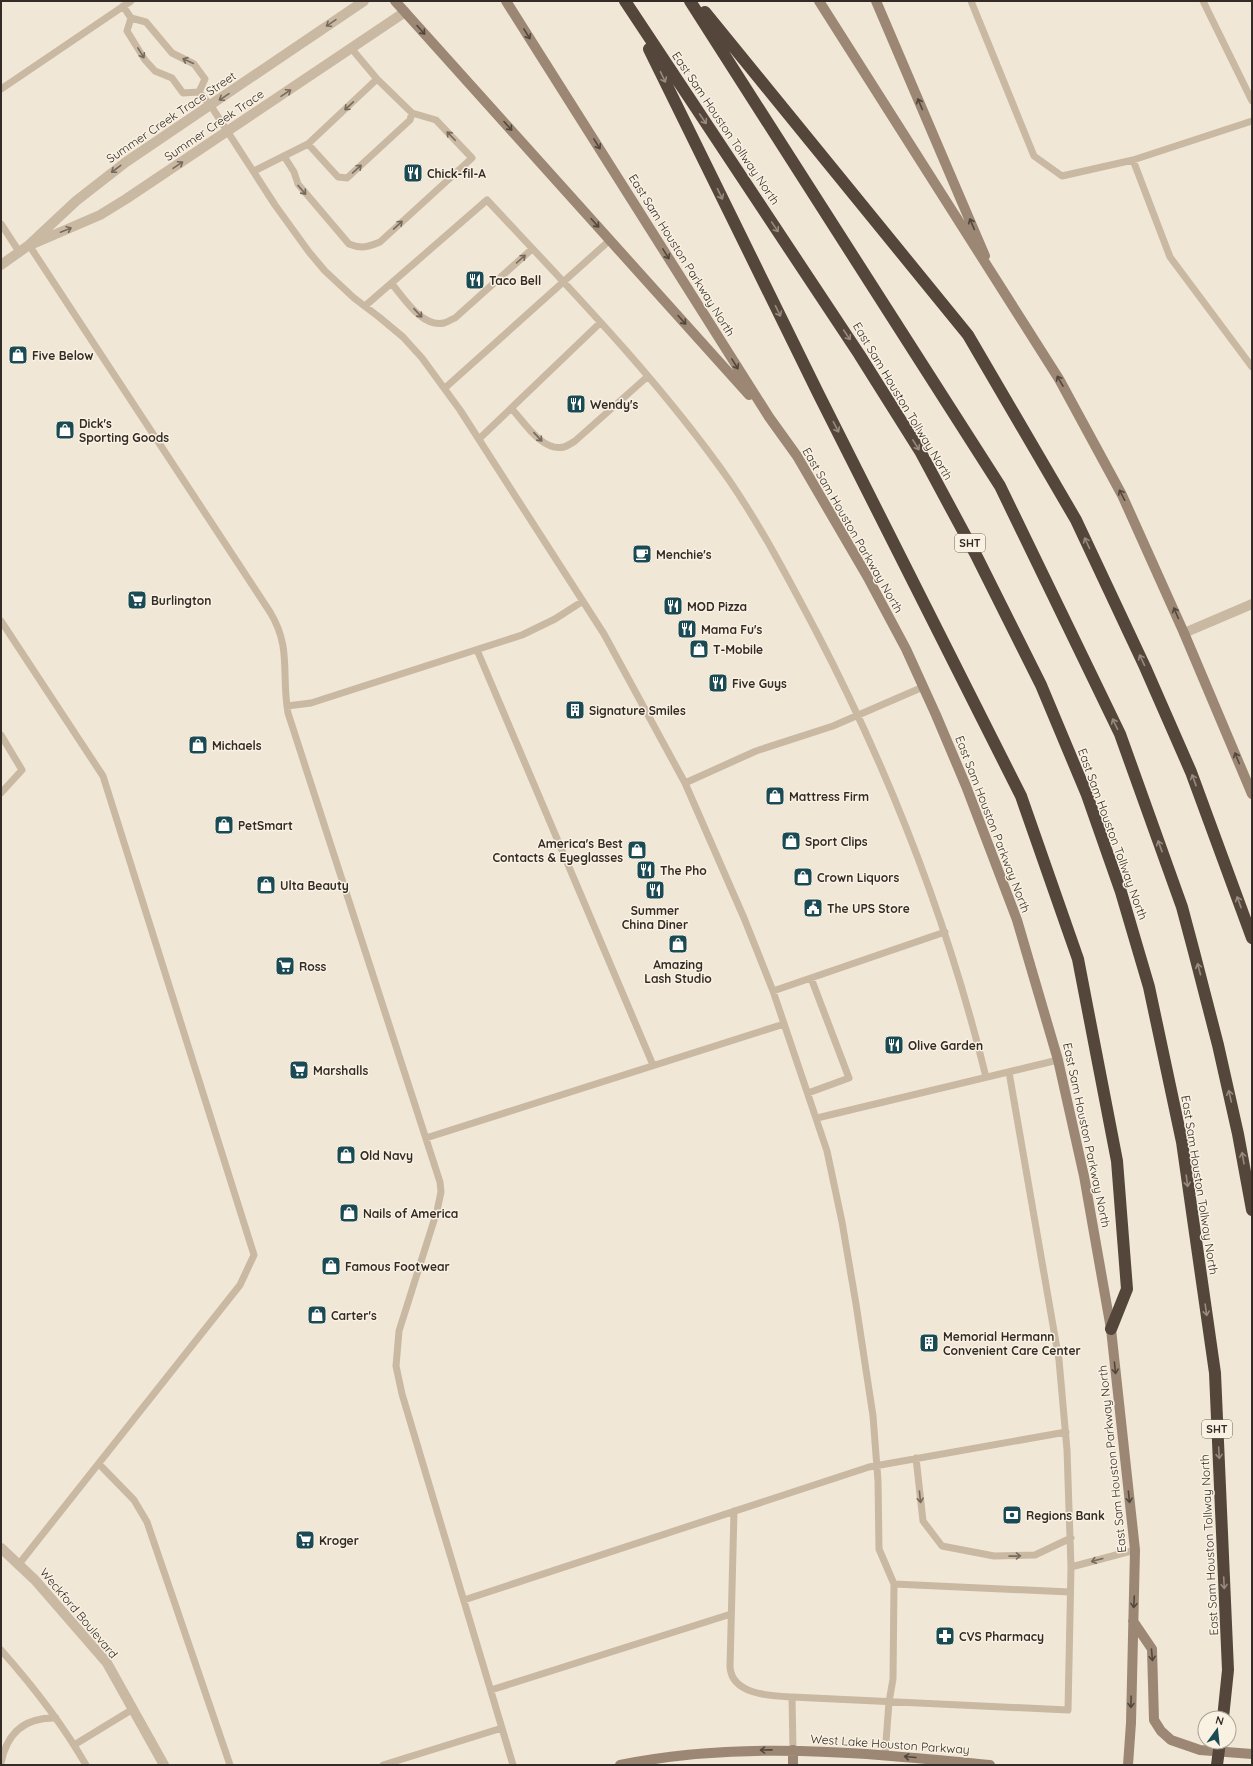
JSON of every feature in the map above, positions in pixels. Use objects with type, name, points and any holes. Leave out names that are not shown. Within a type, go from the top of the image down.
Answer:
[{"type":"highway","points":[[690,1],[1000,486],[1120,734],[1182,907],[1207,999],[1238,1134],[1252,1210]]},
{"type":"highway","points":[[696,1],[968,335],[1076,520],[1145,667],[1191,772],[1252,938]]},
{"type":"highway","points":[[626,3],[819,395],[1022,796],[1078,959],[1116,1161],[1127,1289],[1112,1329]]},
{"type":"highway","name":"East Sam Houston Tollway North","points":[[626,3],[860,354],[920,451],[977,557],[1041,685],[1087,795],[1121,892],[1150,987],[1182,1142],[1215,1373],[1228,1670],[1224,1710]]},
{"type":"highway","points":[[1217,1765],[1219,1750]]},
{"type":"main road","points":[[395,1],[769,417]]},
{"type":"main road","name":"East Sam Houston Parkway North","points":[[506,1],[769,417],[797,456],[829,508],[899,636],[923,687],[966,786],[1017,920],[1058,1060],[1086,1183],[1112,1329],[1134,1550],[1128,1765]]},
{"type":"main road","points":[[819,1],[1059,379],[1122,495],[1184,633],[1252,794]]},
{"type":"main road","points":[[876,1],[998,285]]},
{"type":"main road","points":[[1133,1621],[1152,1649],[1154,1720],[1161,1731],[1171,1740],[1200,1750],[1252,1754]]},
{"type":"main road","points":[[792,1765],[793,1750]]},
{"type":"main road","name":"West Lake Houston Parkway","points":[[620,1765],[687,1755],[742,1751],[793,1750],[852,1752],[990,1765]]},
{"type":"street","name":"Summer Creek Trace Street","points":[[1,265],[20,253],[76,201],[101,181],[364,1]]},
{"type":"street","name":"Summer Creek Trace","points":[[29,245],[100,215],[228,132],[405,12]]},
{"type":"street","points":[[1184,633],[1252,604]]},
{"type":"street","name":"Weckford Boulevard","points":[[1,1548],[35,1580],[107,1663],[164,1765]]},
{"type":"lane","points":[[1,89],[131,1]]},
{"type":"lane","points":[[971,1],[1034,156],[1062,176],[1133,160],[1252,121]]},
{"type":"lane","points":[[1203,1],[1252,101]]},
{"type":"lane","points":[[123,6],[131,18],[146,22],[172,53],[194,64],[204,79],[200,92]]},
{"type":"lane","points":[[131,18],[127,31],[155,71],[172,78],[183,93],[200,92]]},
{"type":"lane","points":[[284,156],[294,172],[298,184],[349,244],[358,248],[368,247],[380,242],[472,158],[436,120],[412,113],[378,79],[351,48]]},
{"type":"lane","points":[[254,171],[308,144],[378,79]]},
{"type":"lane","points":[[200,92],[211,106],[275,205],[309,252],[326,272],[403,337],[417,352],[445,388],[479,439],[604,634],[685,783],[744,918],[773,991],[827,1151],[841,1215],[856,1304],[872,1408],[877,1465],[879,1549],[894,1584],[893,1679],[889,1702],[885,1755]]},
{"type":"lane","points":[[308,144],[338,177],[347,178],[410,120],[412,113]]},
{"type":"lane","points":[[1133,160],[1170,257],[1252,367]]},
{"type":"lane","points":[[365,306],[392,284],[486,200],[563,282],[647,376],[700,441],[746,507],[792,586],[858,715],[904,823],[945,932],[968,1004],[986,1077]]},
{"type":"lane","points":[[1,224],[20,253]]},
{"type":"lane","points":[[445,388],[610,240]]},
{"type":"lane","points":[[29,245],[278,624],[285,648],[284,681],[287,706],[440,1182],[440,1201],[399,1331],[396,1366],[402,1394],[514,1765]]},
{"type":"lane","points":[[392,284],[424,320],[433,323],[444,323],[455,318],[532,249]]},
{"type":"lane","points":[[479,439],[600,324]]},
{"type":"lane","points":[[512,409],[544,443],[553,447],[564,446],[575,441],[647,376]]},
{"type":"lane","points":[[287,706],[311,703],[477,650],[540,627],[583,601]]},
{"type":"lane","points":[[1,621],[103,776],[254,1255],[240,1285],[19,1564]]},
{"type":"lane","points":[[477,650],[653,1066]]},
{"type":"lane","points":[[685,783],[756,751],[814,733],[923,687]]},
{"type":"lane","points":[[1,735],[22,770],[1,793]]},
{"type":"lane","points":[[773,991],[945,932]]},
{"type":"lane","points":[[808,1093],[849,1078],[812,978]]},
{"type":"lane","points":[[426,1138],[784,1024]]},
{"type":"lane","points":[[817,1118],[1058,1060]]},
{"type":"lane","points":[[734,1511],[730,1667],[734,1681],[739,1686],[757,1692],[792,1697],[1068,1710],[1071,1538],[1066,1432],[1054,1327],[1009,1072]]},
{"type":"lane","points":[[464,1600],[877,1465],[1066,1432]]},
{"type":"lane","points":[[916,1458],[923,1521],[942,1546],[994,1556],[1035,1555],[1071,1538]]},
{"type":"lane","points":[[99,1464],[134,1500],[147,1522],[230,1765]]},
{"type":"lane","points":[[1071,1567],[1134,1550]]},
{"type":"lane","points":[[894,1584],[1070,1592]]},
{"type":"lane","points":[[491,1690],[731,1614]]},
{"type":"lane","points":[[1,1650],[33,1686],[56,1718],[86,1765]]},
{"type":"lane","points":[[792,1697],[793,1750]]},
{"type":"lane","points":[[74,1745],[133,1709]]},
{"type":"lane","points":[[1,1763],[3,1750],[12,1734],[27,1722],[44,1717],[56,1718]]},
{"type":"lane","points":[[383,1765],[502,1728]]},
{"type":"place","name":"Chick-fil-A","points":[[413,173]]},
{"type":"place","name":"Taco Bell","points":[[475,280]]},
{"type":"place","name":"Five Below","points":[[18,355]]},
{"type":"place","name":"Wendy's","points":[[576,404]]},
{"type":"place","name":"Dick's Sporting Goods","points":[[65,430]]},
{"type":"place","name":"Menchie's","points":[[642,554]]},
{"type":"place","name":"Burlington","points":[[137,600]]},
{"type":"place","name":"MOD Pizza","points":[[673,606]]},
{"type":"place","name":"Mama Fu's","points":[[687,629]]},
{"type":"place","name":"T-Mobile","points":[[699,649]]},
{"type":"place","name":"Five Guys","points":[[718,683]]},
{"type":"place","name":"Signature Smiles","points":[[575,710]]},
{"type":"place","name":"Michaels","points":[[198,745]]},
{"type":"place","name":"Mattress Firm","points":[[775,796]]},
{"type":"place","name":"PetSmart","points":[[224,825]]},
{"type":"place","name":"Sport Clips","points":[[791,841]]},
{"type":"place","name":"America's Best Contacts & Eyeglasses","points":[[637,850]]},
{"type":"place","name":"The Pho","points":[[646,870]]},
{"type":"place","name":"Crown Liquors","points":[[803,877]]},
{"type":"place","name":"Ulta Beauty","points":[[266,885]]},
{"type":"place","name":"Summer China Diner","points":[[655,890]]},
{"type":"place","name":"The UPS Store","points":[[813,908]]},
{"type":"place","name":"Amazing Lash Studio","points":[[678,944]]},
{"type":"place","name":"Ross","points":[[285,966]]},
{"type":"place","name":"Olive Garden","points":[[894,1045]]},
{"type":"place","name":"Marshalls","points":[[299,1070]]},
{"type":"place","name":"Old Navy","points":[[346,1155]]},
{"type":"place","name":"Nails of America","points":[[349,1213]]},
{"type":"place","name":"Famous Footwear","points":[[331,1266]]},
{"type":"place","name":"Carter's","points":[[317,1315]]},
{"type":"place","name":"Memorial Hermann Convenient Care Center","points":[[929,1343]]},
{"type":"place","name":"Regions Bank","points":[[1012,1515]]},
{"type":"place","name":"Kroger","points":[[305,1540]]},
{"type":"place","name":"CVS Pharmacy","points":[[945,1636]]}]
